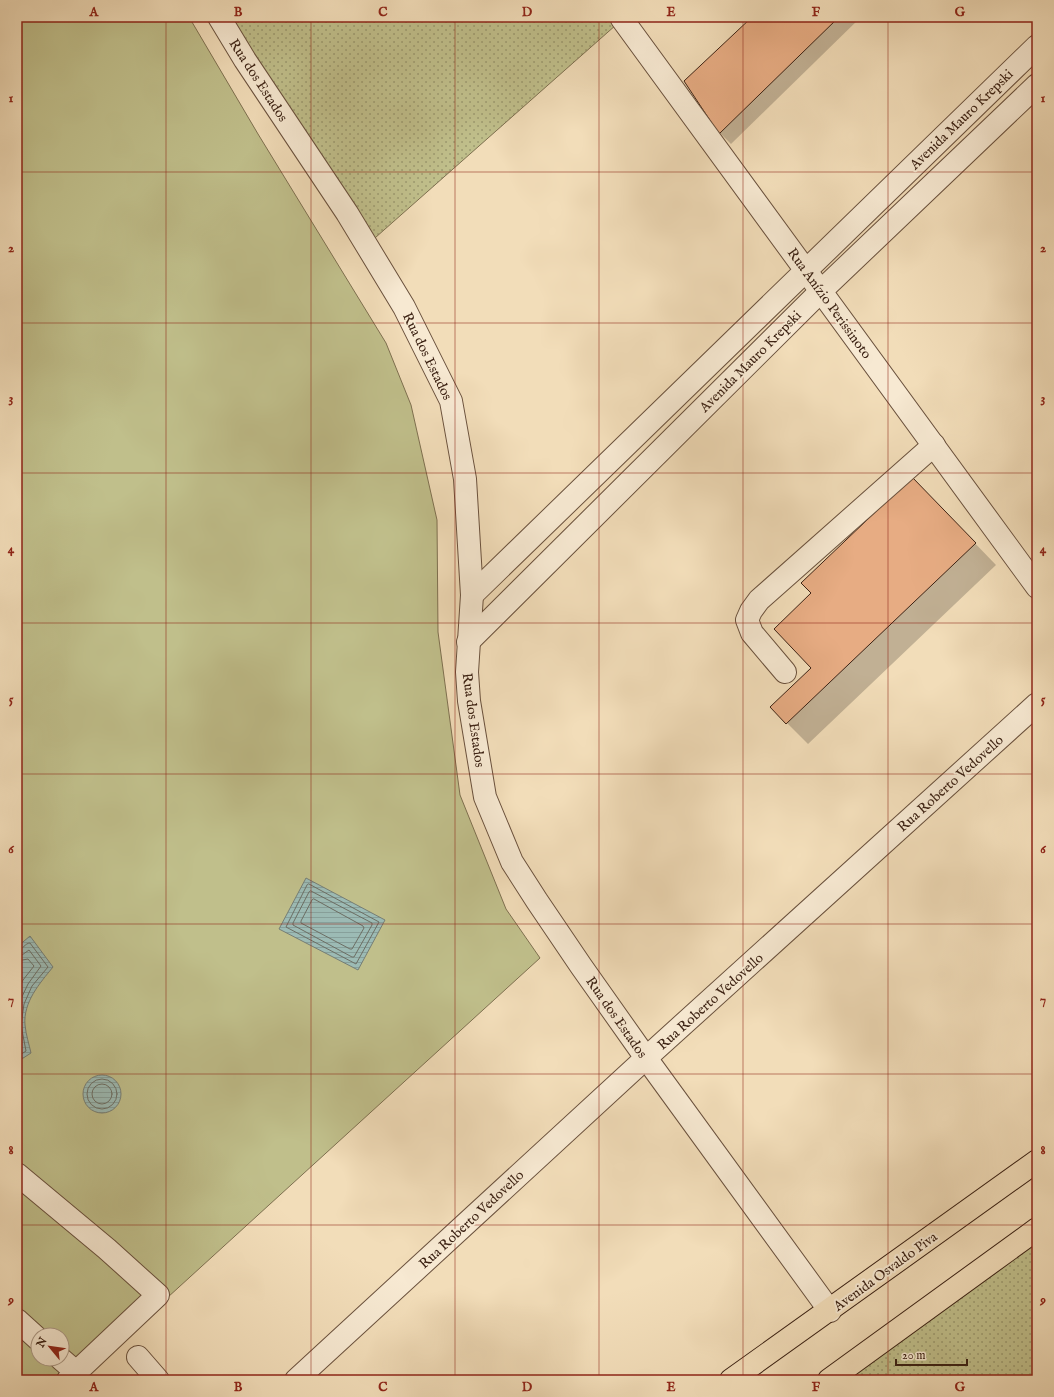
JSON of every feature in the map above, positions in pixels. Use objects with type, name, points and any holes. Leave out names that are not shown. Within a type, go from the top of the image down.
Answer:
[{"type":"main road","name":"Avenida Osvaldo Piva","points":[[731,1380],[830,1311],[1037,1161]]},
{"type":"main road","points":[[829,1380],[1037,1229]]},
{"type":"street","name":"Rua dos Estados","points":[[220,17],[249,67],[347,213],[400,300],[451,400],[465,479],[472,595],[467,672],[469,701],[485,797],[512,862],[646,1058],[830,1311]]},
{"type":"street","name":"Rua Anízio Perissinoto","points":[[622,19],[1037,587]]},
{"type":"street","name":"Avenida Mauro Krepski","points":[[472,595],[1037,46]]},
{"type":"street","name":"Avenida Mauro Krepski","points":[[468,642],[821,291],[1037,85]]},
{"type":"street","points":[[785,672],[752,633],[747,620],[751,611],[759,600],[934,445]]},
{"type":"street","name":"Rua Roberto Vedovello","points":[[296,1380],[646,1058],[1037,704]]},
{"type":"street","points":[[17,1174],[107,1248],[158,1295],[69,1370]]},
{"type":"street","points":[[17,1320],[30,1331]]},
{"type":"street","points":[[138,1357],[158,1380]]},
{"type":"shaded area","points":[[17,17],[189,17],[258,134],[386,343],[411,405],[437,520],[438,632],[460,795],[506,909],[540,958],[77,1380],[17,1380]]},
{"type":"shaded area","points":[[210,17],[625,17],[367,245]]},
{"type":"shaded area","points":[[1037,1229],[1037,1380],[829,1380]]},
{"type":"water","points":[[306,878],[385,920],[358,970],[279,929]]},
{"type":"water","points":[[30,936],[53,967],[33,993],[27,1008],[25,1025],[31,1053],[17,1062],[17,947]]},
{"type":"water","points":[[98,1075],[106,1075],[116,1080],[120,1087],[120,1101],[116,1108],[106,1113],[98,1113],[88,1108],[86,1105],[83,1098],[83,1090],[88,1080],[91,1078]]},
{"type":"building","points":[[752,17],[839,17],[719,134],[684,81]]},
{"type":"building","points":[[912,477],[976,543],[786,724],[770,707],[811,668],[774,629],[811,593],[801,583]]}]
